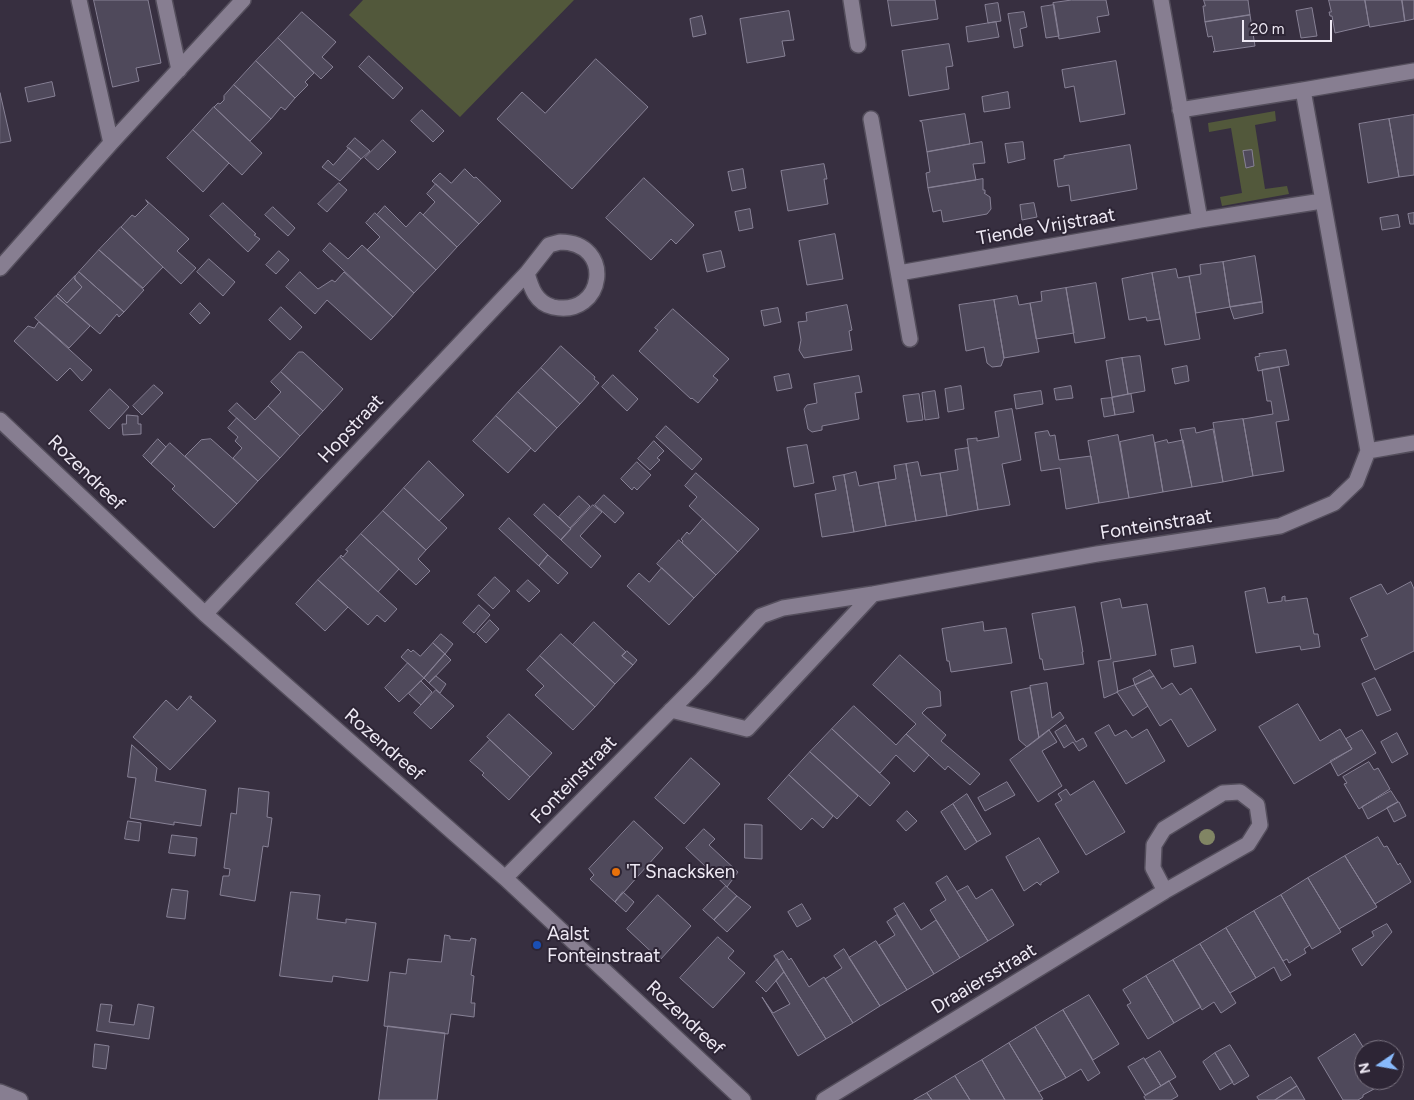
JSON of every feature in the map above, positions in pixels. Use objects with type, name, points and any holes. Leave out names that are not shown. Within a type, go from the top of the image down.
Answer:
[{"type":"street","points":[[79,0],[111,143]]},
{"type":"street","points":[[164,0],[179,70]]},
{"type":"street","points":[[851,0],[858,45]]},
{"type":"street","points":[[1161,0],[1200,220]]},
{"type":"street","points":[[0,268],[237,3]]},
{"type":"street","points":[[1180,110],[1414,71]]},
{"type":"street","points":[[1303,90],[1368,451],[1414,443]]},
{"type":"street","points":[[871,119],[910,339]]},
{"type":"street","name":"Tiende Vrijstraat","points":[[899,273],[1200,220],[1322,202]]},
{"type":"street","points":[[566,242],[577,244],[587,250],[594,258],[597,280],[591,295],[583,303],[572,308],[558,308],[541,302],[530,287],[527,273],[549,245],[566,242]]},
{"type":"street","name":"Hopstraat","points":[[205,614],[527,273]]},
{"type":"street","name":"Rozendreef","points":[[0,420],[205,614],[505,878],[743,1100]]},
{"type":"street","name":"Fonteinstraat","points":[[505,878],[761,616],[783,608],[1097,554],[1280,526],[1334,504],[1356,482],[1368,451]]},
{"type":"street","points":[[671,710],[747,729],[873,594]]},
{"type":"street","name":"Draaiersstraat","points":[[824,1100],[1165,891],[1248,844],[1260,825],[1257,805],[1240,792],[1224,793],[1164,829],[1154,845],[1153,868],[1165,891]]},
{"type":"street","points":[[0,1092],[20,1100]]},
{"type":"green space","points":[[363,0],[574,0],[460,117],[349,15]]},
{"type":"green space","points":[[1275,111],[1276,121],[1255,125],[1265,189],[1287,186],[1289,194],[1222,206],[1220,197],[1242,193],[1231,128],[1209,132],[1208,123]]},
{"type":"building","points":[[94,0],[148,0],[161,63],[136,68],[139,81],[113,87]]},
{"type":"building","points":[[888,0],[935,0],[938,19],[892,26]]},
{"type":"building","points":[[1072,0],[1106,0],[1109,15],[1097,17],[1100,32],[1059,39],[1053,3]]},
{"type":"building","points":[[1204,0],[1248,0],[1250,15],[1205,22]]},
{"type":"building","points":[[1329,0],[1365,0],[1369,25],[1335,33],[1332,16],[1330,16],[1329,12],[1331,12]]},
{"type":"building","points":[[1365,0],[1402,0],[1405,21],[1370,27]]},
{"type":"building","points":[[1402,0],[1414,0],[1414,19],[1405,21]]},
{"type":"building","points":[[998,3],[1001,21],[988,23],[985,5]]},
{"type":"building","points":[[1054,5],[1059,36],[1046,38],[1041,7]]},
{"type":"building","points":[[1312,8],[1317,36],[1301,38],[1296,11]]},
{"type":"building","points":[[789,11],[794,40],[782,41],[785,56],[747,63],[740,19]]},
{"type":"building","points":[[302,12],[336,42],[322,57],[333,67],[321,79],[278,38]]},
{"type":"building","points":[[1024,12],[1027,27],[1020,29],[1023,46],[1014,48],[1008,14]]},
{"type":"building","points":[[1250,15],[1255,46],[1213,52],[1215,51],[1212,36],[1208,37],[1205,22]]},
{"type":"building","points":[[702,16],[706,34],[693,37],[690,19]]},
{"type":"building","points":[[996,22],[999,37],[968,42],[966,27]]},
{"type":"building","points":[[278,38],[314,73],[305,82],[308,85],[295,98],[256,61]]},
{"type":"building","points":[[949,44],[953,66],[946,67],[949,89],[909,96],[902,51]]},
{"type":"building","points":[[369,56],[403,88],[393,99],[359,67]]},
{"type":"building","points":[[596,59],[648,107],[572,189],[497,119],[522,92],[545,113]]},
{"type":"building","points":[[256,61],[295,98],[285,110],[281,107],[271,119],[234,85]]},
{"type":"building","points":[[1116,61],[1125,114],[1080,122],[1074,86],[1065,88],[1062,70]]},
{"type":"building","points":[[52,82],[55,96],[28,102],[25,88]]},
{"type":"building","points":[[234,85],[271,119],[250,141],[214,107],[224,100],[224,96]]},
{"type":"building","points":[[1008,92],[1010,108],[984,112],[982,97]]},
{"type":"building","points":[[0,93],[11,141],[0,143]]},
{"type":"building","points":[[214,107],[262,153],[242,175],[193,130]]},
{"type":"building","points":[[422,110],[444,131],[433,142],[411,121]]},
{"type":"building","points":[[965,114],[970,144],[927,152],[922,122],[920,121]]},
{"type":"building","points":[[1414,115],[1414,175],[1399,177],[1389,119]]},
{"type":"building","points":[[1389,119],[1399,177],[1368,183],[1359,124]]},
{"type":"building","points":[[193,130],[229,163],[203,192],[167,158]]},
{"type":"building","points":[[355,138],[370,151],[361,159],[347,147]]},
{"type":"building","points":[[383,140],[396,152],[378,170],[365,158]]},
{"type":"building","points":[[982,142],[985,163],[973,164],[976,180],[928,188],[926,173],[930,172],[927,152]]},
{"type":"building","points":[[1023,142],[1025,159],[1008,163],[1005,144]]},
{"type":"building","points":[[1130,145],[1137,189],[1071,201],[1069,185],[1058,187],[1054,160],[1064,158],[1064,156]]},
{"type":"building","points":[[349,148],[361,159],[340,181],[322,167],[328,160],[333,165]]},
{"type":"building","points":[[1252,150],[1254,166],[1246,168],[1243,151]]},
{"type":"building","points":[[824,164],[828,204],[788,211],[781,171]]},
{"type":"building","points":[[465,169],[501,201],[479,224],[432,181],[440,173],[451,183]]},
{"type":"building","points":[[743,169],[746,188],[732,191],[728,172]]},
{"type":"building","points":[[644,178],[694,225],[676,244],[671,239],[651,260],[606,218]]},
{"type":"building","points":[[983,179],[984,193],[990,197],[991,209],[987,214],[943,222],[941,210],[933,212],[928,188]]},
{"type":"building","points":[[339,183],[347,190],[327,212],[318,204]]},
{"type":"building","points":[[436,184],[479,224],[457,247],[423,215],[435,202],[427,194]]},
{"type":"building","points":[[146,200],[189,239],[177,251],[196,268],[181,284],[121,227],[132,215],[135,217],[148,204]]},
{"type":"building","points":[[223,203],[260,239],[248,252],[210,216]]},
{"type":"building","points":[[1034,203],[1037,217],[1022,220],[1020,205]]},
{"type":"building","points":[[385,206],[406,227],[420,212],[457,247],[436,270],[377,215]]},
{"type":"building","points":[[273,207],[295,228],[288,236],[265,215]]},
{"type":"building","points":[[750,209],[753,228],[739,231],[735,212]]},
{"type":"building","points":[[375,213],[436,270],[414,293],[367,250],[380,237],[366,223]]},
{"type":"building","points":[[1414,213],[1414,224],[1410,224],[1408,214]]},
{"type":"building","points":[[1398,215],[1400,227],[1382,230],[1380,218]]},
{"type":"building","points":[[121,227],[163,267],[143,288],[99,250]]},
{"type":"building","points":[[835,234],[843,279],[807,285],[799,241]]},
{"type":"building","points":[[330,243],[348,259],[362,245],[414,293],[393,317],[323,251]]},
{"type":"building","points":[[99,250],[144,290],[124,312],[79,272]]},
{"type":"building","points":[[279,251],[289,260],[276,274],[266,265]]},
{"type":"building","points":[[721,251],[725,267],[707,272],[703,255]]},
{"type":"building","points":[[1255,256],[1262,302],[1230,307],[1223,262]]},
{"type":"building","points":[[209,259],[235,282],[223,296],[197,272]]},
{"type":"building","points":[[1223,262],[1230,307],[1196,313],[1189,276],[1201,274],[1200,265]]},
{"type":"building","points":[[1176,269],[1178,278],[1189,276],[1200,339],[1165,345],[1152,273]]},
{"type":"building","points":[[79,272],[124,312],[119,317],[117,314],[100,334],[56,296],[58,294],[67,303],[82,287],[74,278]]},
{"type":"building","points":[[300,272],[318,289],[332,280],[335,282],[344,272],[393,317],[371,340],[327,300],[315,314],[286,287]]},
{"type":"building","points":[[1152,273],[1160,319],[1147,321],[1146,317],[1129,320],[1122,279]]},
{"type":"building","points":[[75,276],[75,280],[82,287],[67,303],[58,294]]},
{"type":"building","points":[[1096,283],[1105,338],[1075,343],[1066,288]]},
{"type":"building","points":[[1066,288],[1074,333],[1036,339],[1030,303],[1042,301],[1041,292]]},
{"type":"building","points":[[56,296],[90,326],[69,348],[35,318]]},
{"type":"building","points":[[1017,296],[1019,305],[1030,303],[1039,352],[1004,358],[994,300]]},
{"type":"building","points":[[994,300],[1004,358],[1001,366],[992,367],[987,363],[984,347],[966,351],[959,305]]},
{"type":"building","points":[[1262,302],[1263,313],[1234,319],[1230,307]]},
{"type":"building","points":[[200,303],[210,313],[200,324],[190,314]]},
{"type":"building","points":[[847,305],[852,330],[849,331],[852,350],[804,358],[799,350],[801,340],[798,322],[807,321],[806,313]]},
{"type":"building","points":[[281,307],[302,327],[290,340],[269,320]]},
{"type":"building","points":[[778,308],[781,322],[764,326],[761,311]]},
{"type":"building","points":[[673,309],[729,359],[713,376],[718,380],[698,403],[691,399],[639,351],[658,330],[655,328]]},
{"type":"building","points":[[39,322],[92,370],[82,381],[70,368],[57,381],[14,341],[28,326],[34,328]]},
{"type":"building","points":[[561,346],[595,377],[594,379],[599,383],[580,404],[541,368]]},
{"type":"building","points":[[1286,350],[1289,365],[1258,371],[1255,357],[1260,356],[1259,354]]},
{"type":"building","points":[[299,352],[303,352],[343,389],[323,411],[281,372]]},
{"type":"building","points":[[1140,356],[1145,391],[1128,394],[1122,358]]},
{"type":"building","points":[[1122,358],[1128,394],[1112,397],[1106,361]]},
{"type":"building","points":[[1187,366],[1189,381],[1175,384],[1172,369]]},
{"type":"building","points":[[1279,367],[1289,420],[1276,422],[1284,471],[1253,476],[1243,419],[1273,414],[1271,401],[1267,401],[1262,370]]},
{"type":"building","points":[[541,368],[580,404],[557,428],[518,392]]},
{"type":"building","points":[[281,372],[323,411],[300,436],[268,406],[281,392],[271,382]]},
{"type":"building","points":[[789,374],[792,388],[777,391],[774,377]]},
{"type":"building","points":[[613,375],[638,399],[627,411],[602,387]]},
{"type":"building","points":[[859,376],[862,392],[855,393],[859,419],[822,426],[822,430],[812,432],[808,429],[804,409],[807,405],[817,403],[814,384]]},
{"type":"building","points":[[154,385],[163,393],[142,415],[133,406]]},
{"type":"building","points":[[961,386],[964,409],[948,412],[945,389]]},
{"type":"building","points":[[1071,386],[1073,398],[1056,400],[1054,389]]},
{"type":"building","points":[[110,389],[129,407],[109,429],[90,411]]},
{"type":"building","points":[[935,391],[939,418],[925,420],[922,393]]},
{"type":"building","points":[[1041,391],[1043,404],[1016,409],[1014,395]]},
{"type":"building","points":[[518,392],[557,428],[535,452],[496,416]]},
{"type":"building","points":[[919,394],[923,420],[907,422],[903,396]]},
{"type":"building","points":[[1131,394],[1134,412],[1115,415],[1112,398]]},
{"type":"building","points":[[1112,398],[1115,415],[1104,417],[1101,399]]},
{"type":"building","points":[[237,403],[255,420],[268,406],[300,436],[280,458],[229,411]]},
{"type":"building","points":[[1012,409],[1021,460],[1002,464],[1010,505],[978,510],[967,439],[977,438],[977,441],[999,437],[995,412]]},
{"type":"building","points":[[127,415],[138,416],[138,424],[141,424],[141,434],[123,435],[122,424],[126,424]]},
{"type":"building","points":[[496,416],[531,448],[508,473],[473,441]]},
{"type":"building","points":[[237,418],[280,458],[258,481],[233,458],[242,448],[235,441],[238,437],[228,428]]},
{"type":"building","points":[[1243,419],[1253,476],[1223,482],[1213,423]]},
{"type":"building","points":[[666,426],[702,459],[692,470],[656,437]]},
{"type":"building","points":[[1195,428],[1196,433],[1213,429],[1223,482],[1192,487],[1180,430]]},
{"type":"building","points":[[1048,431],[1050,436],[1055,435],[1059,460],[1091,456],[1099,503],[1066,509],[1060,468],[1041,471],[1035,433]]},
{"type":"building","points":[[1118,435],[1129,498],[1099,503],[1088,441]]},
{"type":"building","points":[[1153,435],[1163,492],[1129,498],[1120,442]]},
{"type":"building","points":[[158,439],[166,447],[151,464],[143,456]]},
{"type":"building","points":[[211,439],[258,481],[237,504],[185,456],[201,440]]},
{"type":"building","points":[[1167,440],[1168,443],[1183,440],[1192,487],[1163,492],[1155,443]]},
{"type":"building","points":[[654,441],[664,451],[657,458],[660,460],[650,470],[638,459]]},
{"type":"building","points":[[170,443],[237,504],[214,528],[172,489],[175,486],[151,464]]},
{"type":"building","points":[[807,445],[814,483],[794,487],[787,448]]},
{"type":"building","points":[[968,448],[978,510],[947,516],[940,473],[958,470],[955,450]]},
{"type":"building","points":[[429,461],[464,495],[439,521],[404,488]]},
{"type":"building","points":[[637,462],[651,475],[637,490],[634,487],[632,490],[621,479]]},
{"type":"building","points":[[918,462],[921,476],[940,473],[947,516],[916,521],[906,464]]},
{"type":"building","points":[[906,464],[916,521],[886,526],[878,482],[896,479],[894,466]]},
{"type":"building","points":[[856,472],[859,486],[878,482],[886,526],[854,532],[844,475]]},
{"type":"building","points":[[696,473],[759,529],[738,552],[689,506],[697,497],[685,486]]},
{"type":"building","points":[[844,475],[854,532],[822,537],[815,494],[836,490],[833,477]]},
{"type":"building","points":[[404,488],[447,528],[426,550],[383,511]]},
{"type":"building","points":[[604,495],[624,513],[615,523],[595,505]]},
{"type":"building","points":[[579,496],[590,506],[570,528],[559,517]]},
{"type":"building","points":[[544,504],[571,529],[561,540],[534,515]]},
{"type":"building","points":[[593,505],[602,512],[580,536],[601,556],[591,568],[561,540]]},
{"type":"building","points":[[383,511],[426,550],[418,559],[430,571],[416,585],[361,534]]},
{"type":"building","points":[[509,518],[548,555],[539,566],[499,529]]},
{"type":"building","points":[[703,519],[738,552],[716,575],[682,543],[681,539],[687,532],[689,534]]},
{"type":"building","points":[[361,534],[399,569],[378,592],[340,557],[341,555],[343,557],[348,551],[346,550]]},
{"type":"building","points":[[679,540],[716,575],[694,598],[657,564]]},
{"type":"building","points":[[548,555],[568,573],[558,584],[539,566]]},
{"type":"building","points":[[340,557],[397,609],[385,622],[377,615],[368,625],[318,580]]},
{"type":"building","points":[[662,568],[694,598],[669,625],[627,586],[639,573],[649,582]]},
{"type":"building","points":[[495,577],[510,591],[493,609],[478,595]]},
{"type":"building","points":[[318,580],[348,607],[325,631],[296,604]]},
{"type":"building","points":[[528,580],[540,591],[529,602],[517,591]]},
{"type":"building","points":[[1411,582],[1414,589],[1414,651],[1375,670],[1361,639],[1368,636],[1350,598],[1381,584],[1387,594]]},
{"type":"building","points":[[1265,588],[1268,603],[1282,601],[1282,597],[1285,596],[1285,601],[1307,598],[1314,634],[1318,634],[1320,647],[1301,650],[1300,646],[1256,653],[1245,592]]},
{"type":"building","points":[[1120,599],[1122,608],[1147,604],[1156,655],[1113,662],[1118,692],[1104,698],[1098,661],[1111,659],[1101,603]]},
{"type":"building","points":[[479,605],[490,615],[474,633],[463,623]]},
{"type":"building","points":[[1075,607],[1084,664],[1044,670],[1042,659],[1040,659],[1032,614]]},
{"type":"building","points":[[490,620],[499,629],[486,643],[477,634]]},
{"type":"building","points":[[594,622],[626,652],[622,656],[633,665],[615,684],[573,645]]},
{"type":"building","points":[[983,622],[984,631],[1006,628],[1012,663],[951,672],[949,661],[947,661],[942,629]]},
{"type":"building","points":[[441,634],[453,644],[445,654],[433,643]]},
{"type":"building","points":[[561,634],[615,684],[595,707],[540,656]]},
{"type":"building","points":[[433,643],[445,654],[424,678],[401,657],[408,649],[411,652],[413,650],[420,656]]},
{"type":"building","points":[[1193,646],[1196,663],[1174,667],[1171,650]]},
{"type":"building","points":[[627,651],[637,660],[633,665],[622,656]]},
{"type":"building","points":[[445,654],[451,660],[429,683],[424,678]]},
{"type":"building","points":[[900,655],[940,691],[941,706],[927,708],[922,713],[946,735],[941,741],[980,774],[970,785],[948,766],[945,770],[906,734],[916,724],[873,685]]},
{"type":"building","points":[[540,656],[595,707],[573,730],[535,695],[544,686],[527,670]]},
{"type":"building","points":[[408,663],[424,678],[399,702],[385,688]]},
{"type":"building","points":[[1150,670],[1154,676],[1135,685],[1133,679]]},
{"type":"building","points":[[436,676],[446,684],[440,693],[429,683]]},
{"type":"building","points":[[1154,676],[1162,689],[1172,683],[1180,695],[1191,688],[1216,730],[1188,747],[1171,719],[1160,726],[1135,685]]},
{"type":"building","points":[[1375,678],[1391,710],[1377,716],[1362,684]]},
{"type":"building","points":[[421,681],[432,692],[421,705],[409,694]]},
{"type":"building","points":[[1047,683],[1052,718],[1060,712],[1064,718],[1039,738],[1030,686]]},
{"type":"building","points":[[1135,685],[1148,706],[1133,716],[1117,692]]},
{"type":"building","points":[[1030,688],[1039,738],[1027,747],[1019,740],[1011,692]]},
{"type":"building","points":[[436,690],[454,706],[431,729],[414,713]]},
{"type":"building","points":[[190,696],[216,721],[170,770],[133,737],[166,700],[177,710]]},
{"type":"building","points":[[1298,704],[1320,741],[1340,729],[1352,749],[1294,784],[1259,727]]},
{"type":"building","points":[[854,706],[896,745],[906,734],[929,755],[914,772],[896,755],[880,773],[832,729]]},
{"type":"building","points":[[509,714],[552,753],[530,777],[487,737]]},
{"type":"building","points":[[1066,725],[1076,742],[1083,738],[1087,746],[1079,751],[1073,742],[1064,748],[1055,732]]},
{"type":"building","points":[[1109,725],[1115,736],[1126,730],[1132,738],[1147,729],[1165,761],[1126,784],[1095,733]]},
{"type":"building","points":[[832,729],[890,783],[870,806],[810,752]]},
{"type":"building","points":[[1049,730],[1057,742],[1042,751],[1062,786],[1038,802],[1010,760]]},
{"type":"building","points":[[1362,730],[1376,753],[1338,776],[1330,761],[1352,749],[1346,739]]},
{"type":"building","points":[[1397,733],[1408,754],[1392,763],[1381,742]]},
{"type":"building","points":[[490,740],[530,777],[509,800],[470,761]]},
{"type":"building","points":[[132,745],[157,768],[155,781],[206,790],[201,826],[174,822],[174,825],[130,818],[136,778],[128,777]]},
{"type":"building","points":[[810,752],[858,796],[837,819],[789,775]]},
{"type":"building","points":[[691,758],[720,784],[684,824],[655,798]]},
{"type":"building","points":[[1369,762],[1374,770],[1378,768],[1390,789],[1359,809],[1344,784],[1347,783],[1343,777]]},
{"type":"building","points":[[789,775],[833,816],[823,828],[812,818],[801,830],[768,799]]},
{"type":"building","points":[[1094,781],[1125,832],[1086,855],[1055,804],[1062,800],[1058,794],[1066,789],[1070,795]]},
{"type":"building","points":[[1007,782],[1015,795],[985,811],[978,798]]},
{"type":"building","points":[[239,788],[269,792],[267,817],[272,818],[268,847],[263,846],[255,901],[220,895],[223,876],[229,876],[230,869],[224,868],[231,813],[236,814]]},
{"type":"building","points":[[1391,791],[1398,802],[1368,819],[1362,807]]},
{"type":"building","points":[[967,794],[991,834],[977,842],[953,804]]},
{"type":"building","points":[[1398,802],[1406,816],[1394,822],[1387,808]]},
{"type":"building","points":[[953,804],[977,842],[965,850],[941,812]]},
{"type":"building","points":[[907,811],[917,821],[906,831],[897,821]]},
{"type":"building","points":[[128,821],[141,823],[139,841],[125,839]]},
{"type":"building","points":[[634,821],[663,848],[615,902],[590,879],[594,875],[589,869]]},
{"type":"building","points":[[745,824],[762,825],[762,859],[745,858]]},
{"type":"building","points":[[704,829],[715,839],[709,845],[738,872],[727,887],[686,848]]},
{"type":"building","points":[[172,835],[197,838],[195,856],[169,853]]},
{"type":"building","points":[[1378,837],[1384,847],[1387,846],[1398,865],[1400,863],[1411,882],[1375,904],[1345,856]]},
{"type":"building","points":[[1039,838],[1059,872],[1041,883],[1041,885],[1037,882],[1024,891],[1006,857]]},
{"type":"building","points":[[1345,856],[1377,907],[1339,929],[1308,878]]},
{"type":"building","points":[[947,876],[988,941],[960,958],[930,910],[946,900],[936,883]]},
{"type":"building","points":[[1308,878],[1341,932],[1312,949],[1281,895]]},
{"type":"building","points":[[726,886],[737,896],[714,920],[703,910]]},
{"type":"building","points":[[968,886],[976,899],[992,889],[1014,925],[988,941],[957,892]]},
{"type":"building","points":[[172,889],[188,891],[185,919],[167,917]]},
{"type":"building","points":[[291,892],[320,895],[317,919],[346,923],[346,919],[376,923],[368,981],[333,976],[332,982],[280,976]]},
{"type":"building","points":[[623,892],[634,902],[626,912],[615,902]]},
{"type":"building","points":[[658,895],[691,926],[660,960],[627,929]]},
{"type":"building","points":[[1281,895],[1310,945],[1304,949],[1306,953],[1289,963],[1287,959],[1283,961],[1254,911]]},
{"type":"building","points":[[737,896],[751,907],[727,932],[714,920]]},
{"type":"building","points":[[904,903],[921,930],[936,920],[960,958],[934,974],[894,909]]},
{"type":"building","points":[[802,904],[811,919],[797,927],[788,912]]},
{"type":"building","points":[[1254,911],[1291,975],[1281,981],[1274,967],[1256,978],[1226,928]]},
{"type":"building","points":[[897,915],[934,974],[907,990],[879,945],[895,935],[887,922]]},
{"type":"building","points":[[1387,924],[1392,932],[1362,966],[1352,949],[1374,936],[1372,932]]},
{"type":"building","points":[[1226,928],[1256,978],[1230,993],[1200,944]]},
{"type":"building","points":[[445,935],[450,936],[450,939],[470,941],[471,938],[476,939],[471,975],[474,976],[471,1003],[475,1003],[474,1017],[451,1014],[448,1034],[384,1026],[390,972],[406,974],[408,959],[441,962]]},
{"type":"building","points":[[718,937],[734,951],[728,958],[745,973],[713,1008],[680,978]]},
{"type":"building","points":[[876,941],[907,990],[880,1006],[849,958]]},
{"type":"building","points":[[1200,944],[1236,1003],[1221,1013],[1214,1002],[1202,1010],[1173,960]]},
{"type":"building","points":[[844,949],[880,1006],[853,1023],[825,979],[842,968],[834,956]]},
{"type":"building","points":[[783,951],[789,960],[791,958],[809,987],[824,977],[853,1023],[826,1039],[774,956]]},
{"type":"building","points":[[777,959],[784,972],[766,992],[756,982]]},
{"type":"building","points":[[1173,960],[1201,1007],[1174,1023],[1146,976]]},
{"type":"building","points":[[784,972],[826,1039],[798,1056],[762,997],[773,1013],[790,1004],[776,981]]},
{"type":"building","points":[[1146,976],[1174,1023],[1148,1039],[1127,1005],[1131,1003],[1123,990]]},
{"type":"building","points":[[1089,995],[1119,1044],[1093,1060],[1063,1010]]},
{"type":"building","points":[[101,1004],[112,1005],[109,1022],[134,1025],[138,1004],[154,1007],[149,1039],[97,1031]]},
{"type":"building","points":[[1063,1010],[1100,1073],[1088,1081],[1081,1069],[1066,1078],[1035,1027]]},
{"type":"building","points":[[388,1026],[445,1033],[437,1100],[379,1100]]},
{"type":"building","points":[[1035,1027],[1066,1078],[1039,1092],[1009,1043]]},
{"type":"building","points":[[1355,1034],[1359,1040],[1354,1040],[1354,1090],[1372,1090],[1358,1100],[1343,1100],[1318,1058]]},
{"type":"building","points":[[1009,1043],[1043,1099],[1005,1100],[982,1060]]},
{"type":"building","points":[[95,1044],[109,1046],[106,1069],[93,1067]]},
{"type":"building","points":[[1230,1045],[1249,1076],[1234,1085],[1215,1053]]},
{"type":"building","points":[[1160,1051],[1176,1077],[1161,1086],[1145,1060]]},
{"type":"building","points":[[1215,1053],[1233,1082],[1220,1090],[1203,1062]]},
{"type":"building","points":[[1144,1058],[1161,1086],[1145,1095],[1128,1067]]},
{"type":"building","points":[[982,1060],[1005,1100],[970,1100],[955,1076]]},
{"type":"building","points":[[955,1076],[970,1100],[932,1100],[927,1093]]},
{"type":"building","points":[[1291,1077],[1297,1086],[1275,1100],[1259,1100],[1257,1097]]},
{"type":"building","points":[[1169,1081],[1178,1096],[1171,1100],[1146,1100],[1144,1097]]},
{"type":"building","points":[[1297,1086],[1305,1100],[1275,1100]]},
{"type":"building","points":[[927,1093],[932,1100],[914,1100]]},
{"type":"place","name":"'T Snacksken","points":[[616,872]]},
{"type":"place","name":"Aalst Fonteinstraat","points":[[537,945]]}]
